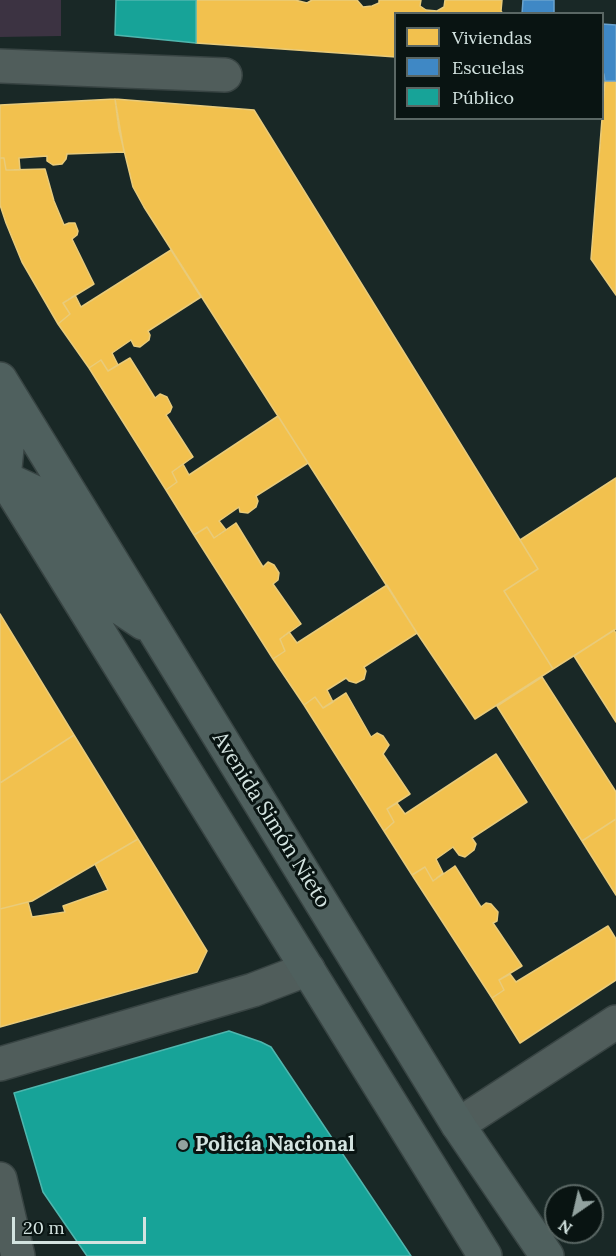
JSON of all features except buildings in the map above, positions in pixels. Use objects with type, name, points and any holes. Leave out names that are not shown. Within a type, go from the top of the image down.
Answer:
[{"type":"main road","name":"Avenida Simón Nieto","points":[[0,379],[458,1125],[547,1256]]},
{"type":"main road","points":[[0,425],[8,438],[1,476],[485,1256]]},
{"type":"main road","points":[[1,476],[43,496],[104,597],[153,630]]},
{"type":"main road","points":[[259,801],[262,845],[317,926],[319,957],[308,969]]},
{"type":"main road","points":[[308,969],[327,969],[354,986],[410,1078],[458,1125]]},
{"type":"street","points":[[0,66],[225,75]]},
{"type":"street","points":[[0,1064],[253,990],[308,969]]},
{"type":"street","points":[[458,1125],[616,1022]]},
{"type":"street","points":[[0,1179],[18,1256]]},
{"type":"shaded area","points":[[0,0],[61,0],[61,36],[0,37]]},
{"type":"place","name":"Policía Nacional","points":[[183,1145]]}]
